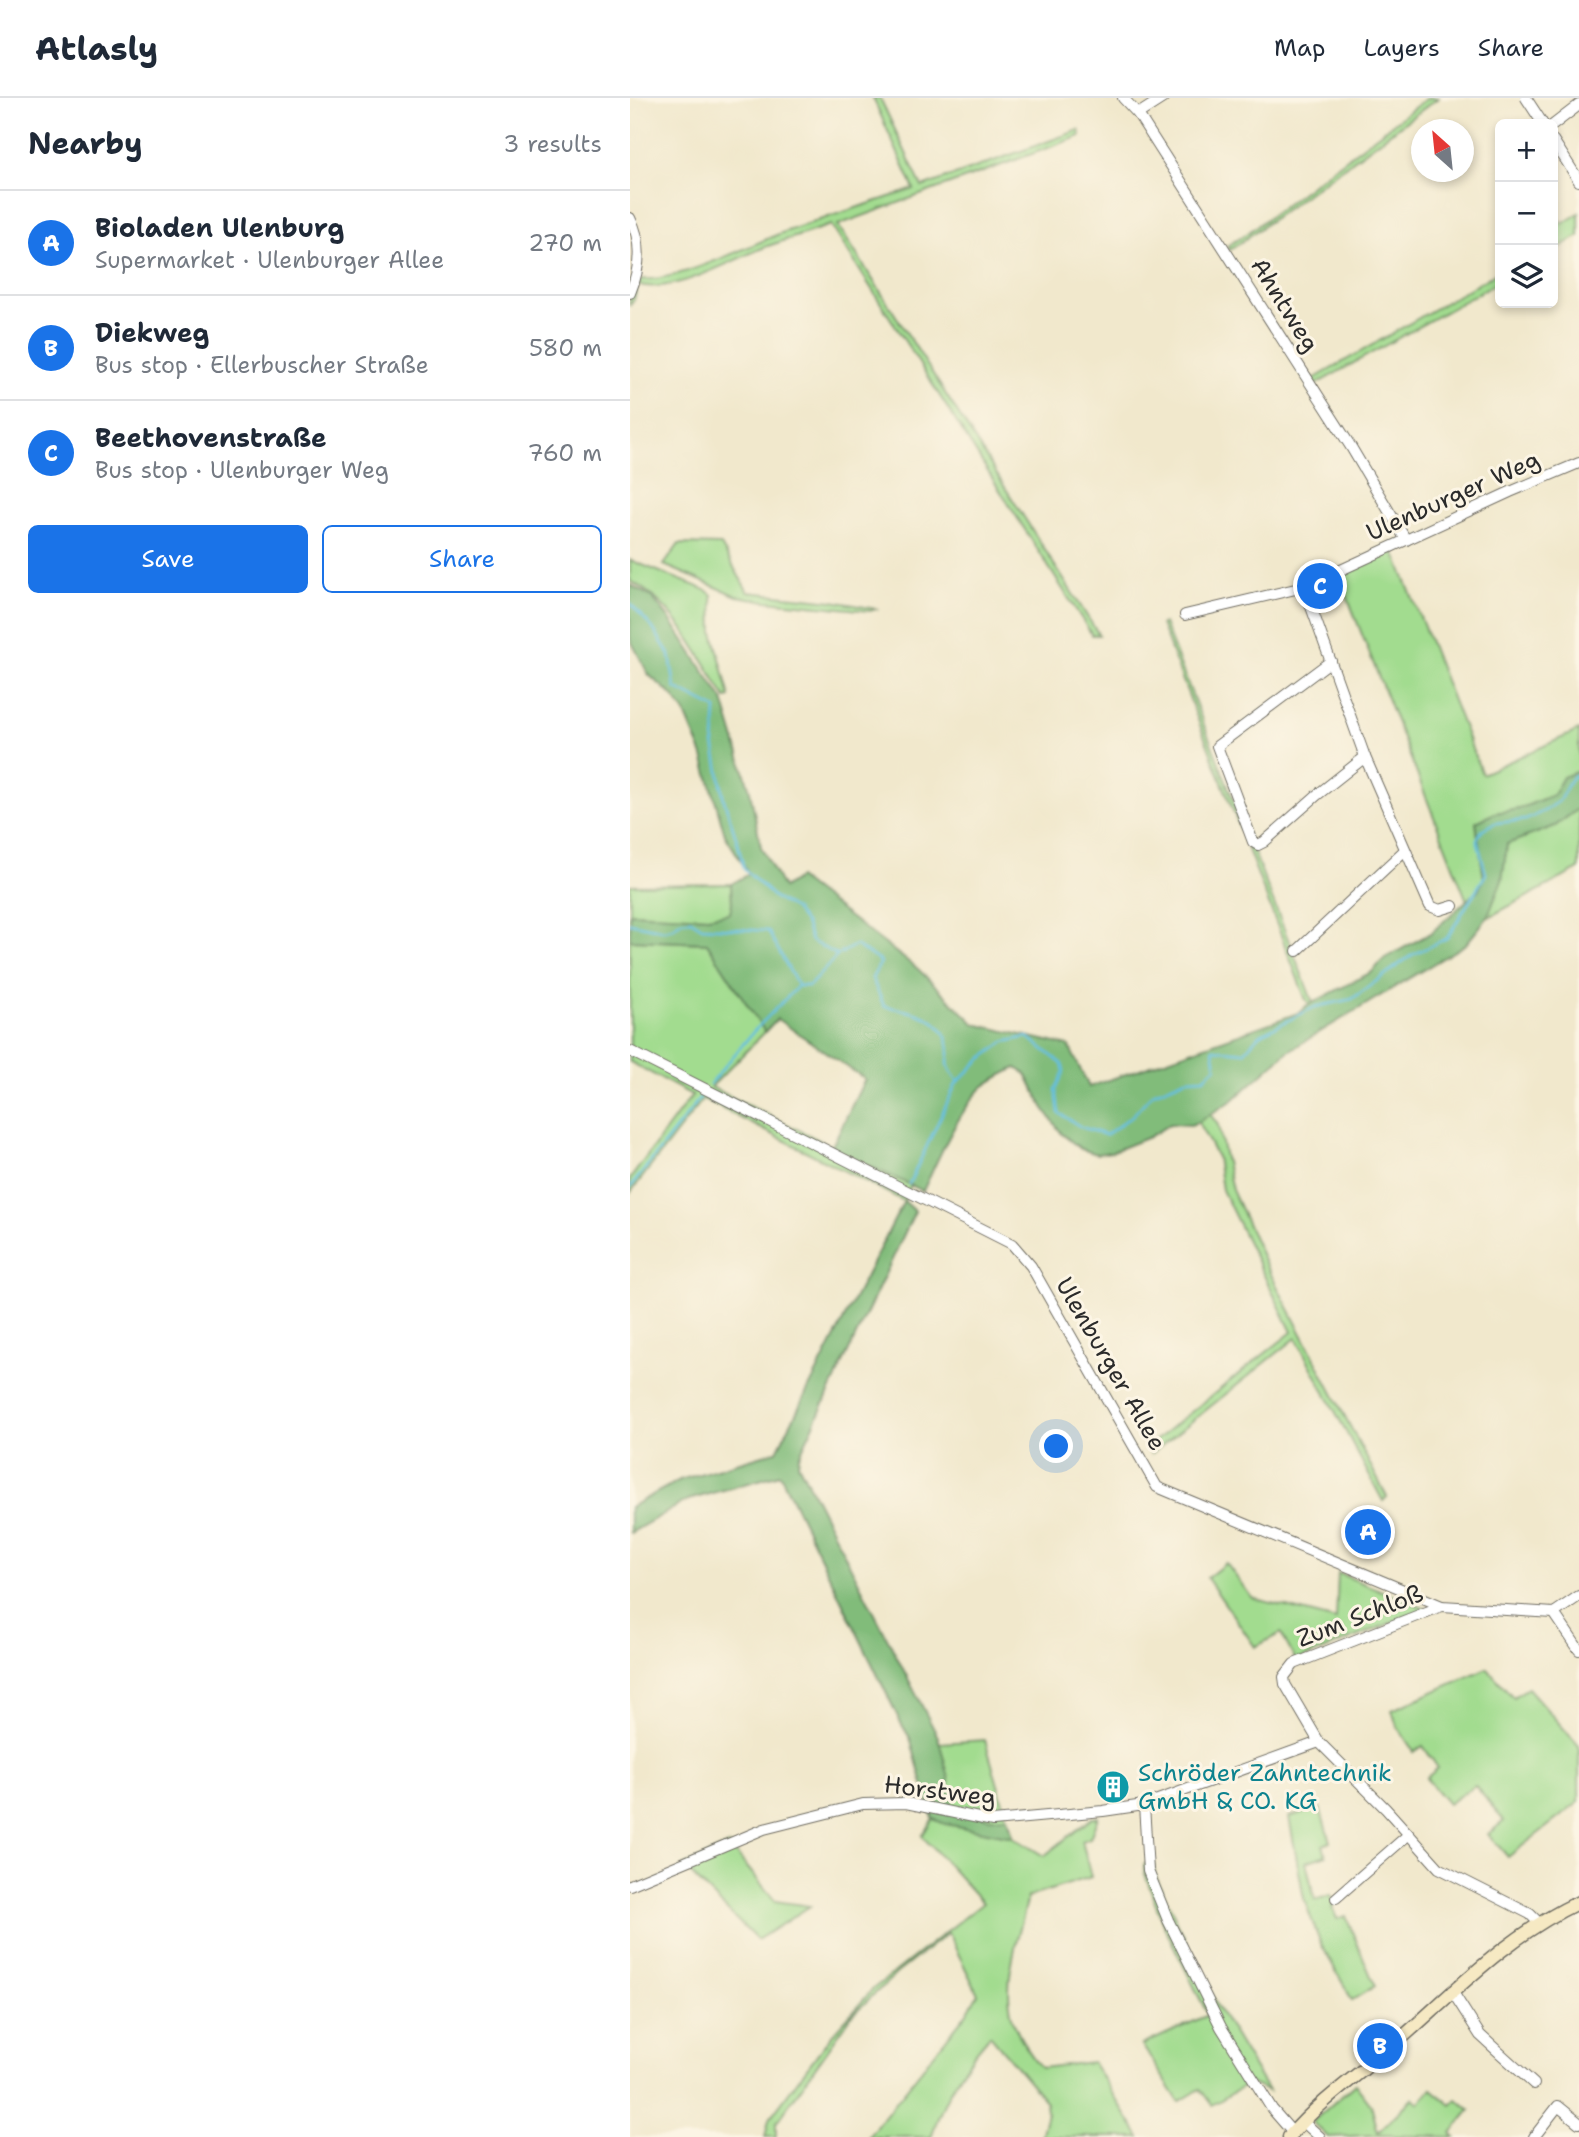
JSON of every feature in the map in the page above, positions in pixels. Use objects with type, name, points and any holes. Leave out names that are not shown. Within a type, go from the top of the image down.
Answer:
[{"type":"main road","points":[[1291,2135],[1323,2102],[1404,2036],[1452,1991],[1515,1939],[1579,1902]]},
{"type":"street","name":"Ahntweg","points":[[1123,98],[1138,114],[1351,447],[1406,540]]},
{"type":"street","points":[[1138,114],[1163,98]]},
{"type":"street","points":[[1526,98],[1540,119]]},
{"type":"street","points":[[1558,121],[1579,105]]},
{"type":"street","points":[[1558,148],[1579,181]]},
{"type":"street","points":[[630,218],[640,253],[630,293]]},
{"type":"street","name":"Ulenburger Weg","points":[[1185,615],[1304,587],[1579,463]]},
{"type":"street","points":[[1304,587],[1365,757],[1430,906],[1440,910],[1453,906]]},
{"type":"street","points":[[1331,661],[1217,746],[1253,842],[1258,845],[1264,842],[1317,794],[1365,757]]},
{"type":"street","points":[[1297,951],[1405,850]]},
{"type":"street","name":"Ulenburger Allee","points":[[630,1051],[1012,1244],[1031,1266],[1157,1487],[1442,1606],[1554,1613]]},
{"type":"street","points":[[1579,1596],[1554,1613],[1579,1650]]},
{"type":"street","name":"Zum Schloß","points":[[1442,1606],[1294,1664],[1286,1671],[1285,1684],[1320,1742],[1439,1868],[1530,1914],[1539,1923]]},
{"type":"street","name":"Horstweg","points":[[630,1885],[764,1829],[863,1804],[906,1803],[993,1821],[1144,1805],[1320,1742]]},
{"type":"street","points":[[1144,1805],[1148,1871],[1168,1920],[1221,2027],[1291,2135]]},
{"type":"street","points":[[1336,1898],[1408,1835]]},
{"type":"street","points":[[1452,1991],[1480,2035],[1534,2084]]},
{"type":"street","points":[[1534,2137],[1558,2105],[1579,2123]]},
{"type":"street","points":[[1309,2127],[1320,2137]]},
{"type":"green space","points":[[873,98],[880,98],[922,187],[1079,130],[1081,136],[838,225],[1099,635],[1092,635],[831,225],[768,246],[687,280],[670,285],[638,285],[641,279],[655,279],[690,270],[779,234],[914,189]]},
{"type":"green space","points":[[1427,98],[1438,98],[1230,250],[1227,246]]},
{"type":"green space","points":[[1579,213],[1579,236],[1558,248],[1558,218],[1562,224]]},
{"type":"green space","points":[[1495,274],[1495,284],[1313,386],[1310,381]]},
{"type":"green space","points":[[630,282],[638,285],[634,300],[630,305]]},
{"type":"green space","points":[[679,544],[721,545],[748,592],[833,601],[876,609],[870,611],[737,596],[664,565]]},
{"type":"green space","points":[[1394,551],[1482,774],[1579,730],[1579,771],[1563,777],[1553,795],[1519,809],[1495,813],[1476,822],[1484,879],[1467,901],[1339,576]]},
{"type":"green space","points":[[630,560],[706,590],[712,595],[713,632],[730,697],[726,698],[696,648],[661,603],[630,581]]},
{"type":"green space","points":[[630,585],[652,597],[669,618],[723,700],[750,791],[761,847],[783,888],[798,878],[918,969],[975,1024],[1069,1046],[1089,1087],[1301,1012],[1306,1006],[1372,972],[1385,958],[1431,933],[1478,890],[1484,879],[1476,822],[1495,813],[1519,809],[1553,795],[1563,777],[1579,771],[1579,808],[1555,826],[1507,844],[1502,880],[1487,918],[1466,944],[1287,1052],[1233,1100],[1198,1122],[1191,1125],[1170,1124],[1149,1137],[1111,1152],[1097,1154],[1081,1149],[1062,1134],[1043,1107],[1026,1074],[1016,1068],[987,1084],[974,1097],[949,1136],[923,1191],[831,1148],[865,1079],[777,1019],[765,1032],[707,943],[630,940],[630,913],[708,917],[730,913],[731,884],[749,874],[725,835],[702,753],[685,713],[672,695],[649,675],[630,639]]},
{"type":"green space","points":[[1164,623],[1313,1003],[1310,1004],[1306,1000],[1161,624]]},
{"type":"green space","points":[[1579,808],[1579,869],[1487,918],[1502,880],[1507,844],[1555,826]]},
{"type":"green space","points":[[731,884],[730,913],[708,917],[630,913],[630,885]]},
{"type":"green space","points":[[630,940],[707,943],[765,1032],[711,1087],[911,1185],[904,1201],[703,1099],[630,1193],[630,1179],[692,1095],[630,1062]]},
{"type":"green space","points":[[1210,1114],[1218,1125],[1232,1190],[1267,1267],[1387,1497],[1383,1501],[1296,1338],[1151,1454],[1147,1447],[1292,1332],[1222,1190],[1217,1157],[1198,1122]]},
{"type":"green space","points":[[904,1201],[915,1211],[799,1456],[798,1464],[940,1743],[985,1740],[1013,1837],[1044,1856],[1092,1818],[1098,1817],[1090,1838],[1082,1841],[1091,1877],[1028,1897],[1012,1962],[1009,1995],[1011,2011],[1020,2037],[1041,2068],[1092,2062],[1140,2137],[1041,2137],[1047,2113],[1046,2102],[990,2035],[955,2082],[931,2137],[868,2137],[966,2014],[978,1994],[948,1933],[897,1973],[853,2014],[776,2123],[776,2137],[765,2137],[769,2119],[831,2036],[873,1989],[983,1903],[922,1836],[933,1818],[910,1738],[780,1474],[688,1500],[630,1533],[630,1507],[680,1480],[777,1451]]},
{"type":"green space","points":[[904,1201],[915,1211],[799,1456],[798,1464],[938,1737],[948,1774],[952,1810],[991,1818],[1008,1817],[1013,1837],[945,1824],[933,1819],[910,1738],[780,1474],[688,1500],[630,1533],[630,1507],[680,1480],[777,1451]]},
{"type":"green space","points":[[1226,1563],[1252,1598],[1336,1620],[1338,1573],[1426,1609],[1296,1661],[1281,1633],[1255,1647],[1207,1578]]},
{"type":"green space","points":[[1487,1668],[1513,1697],[1528,1688],[1579,1746],[1579,1802],[1508,1857],[1488,1834],[1504,1821],[1475,1785],[1448,1804],[1426,1778],[1438,1768],[1423,1746],[1414,1752],[1397,1726],[1392,1710]]},
{"type":"green space","points":[[1320,1808],[1330,1842],[1323,1845],[1326,1855],[1306,1862],[1315,1900],[1331,1895],[1337,1919],[1346,1916],[1375,1986],[1352,2000],[1320,1942],[1304,1899],[1289,1817]]},
{"type":"green space","points":[[729,1845],[775,1901],[810,1906],[757,1940],[683,1866]]},
{"type":"green space","points":[[1153,1862],[1155,1875],[1217,2006],[1268,2091],[1250,2083],[1212,2105],[1200,2089],[1179,2102],[1142,2045],[1208,2015],[1163,1924],[1144,1871],[1144,1864]]},
{"type":"green space","points":[[1355,2084],[1371,2105],[1378,2132],[1413,2098],[1419,2103],[1432,2089],[1451,2105],[1457,2099],[1470,2110],[1451,2133],[1455,2137],[1328,2137],[1312,2122]]},
{"type":"waterway","points":[[630,603],[652,627],[670,655],[675,688],[716,709],[714,743],[724,800],[744,869],[776,899],[794,909],[805,923],[811,941],[837,955]]},
{"type":"waterway","points":[[630,923],[664,930],[673,928],[681,921],[691,920],[702,927],[768,931],[798,986],[809,986],[838,955],[855,945],[881,962],[872,978],[884,1006],[927,1017],[942,1030],[947,1040],[948,1065],[958,1082],[980,1060],[1004,1042],[1028,1037],[1062,1064],[1064,1071],[1056,1089],[1059,1113],[1081,1127],[1106,1135],[1133,1115],[1153,1093],[1186,1079],[1204,1078],[1216,1067],[1213,1049],[1244,1052],[1259,1035],[1315,1007],[1352,999],[1412,955],[1447,938],[1486,874],[1477,839],[1483,829],[1495,823],[1526,820],[1546,810],[1559,801],[1572,777],[1579,775]]},
{"type":"waterway","points":[[710,1084],[754,1031],[798,986]]},
{"type":"waterway","points":[[909,1184],[957,1082]]},
{"type":"waterway","points":[[630,1188],[700,1098]]},
{"type":"place","name":"Beethovenstraße","points":[[1320,586]]},
{"type":"place","name":"Bioladen Ulenburg","points":[[1368,1532]]},
{"type":"place","name":"Schröder Zahntechnik GmbH & CO. KG","points":[[1113,1787]]},
{"type":"place","name":"Diekweg","points":[[1380,2046]]}]
